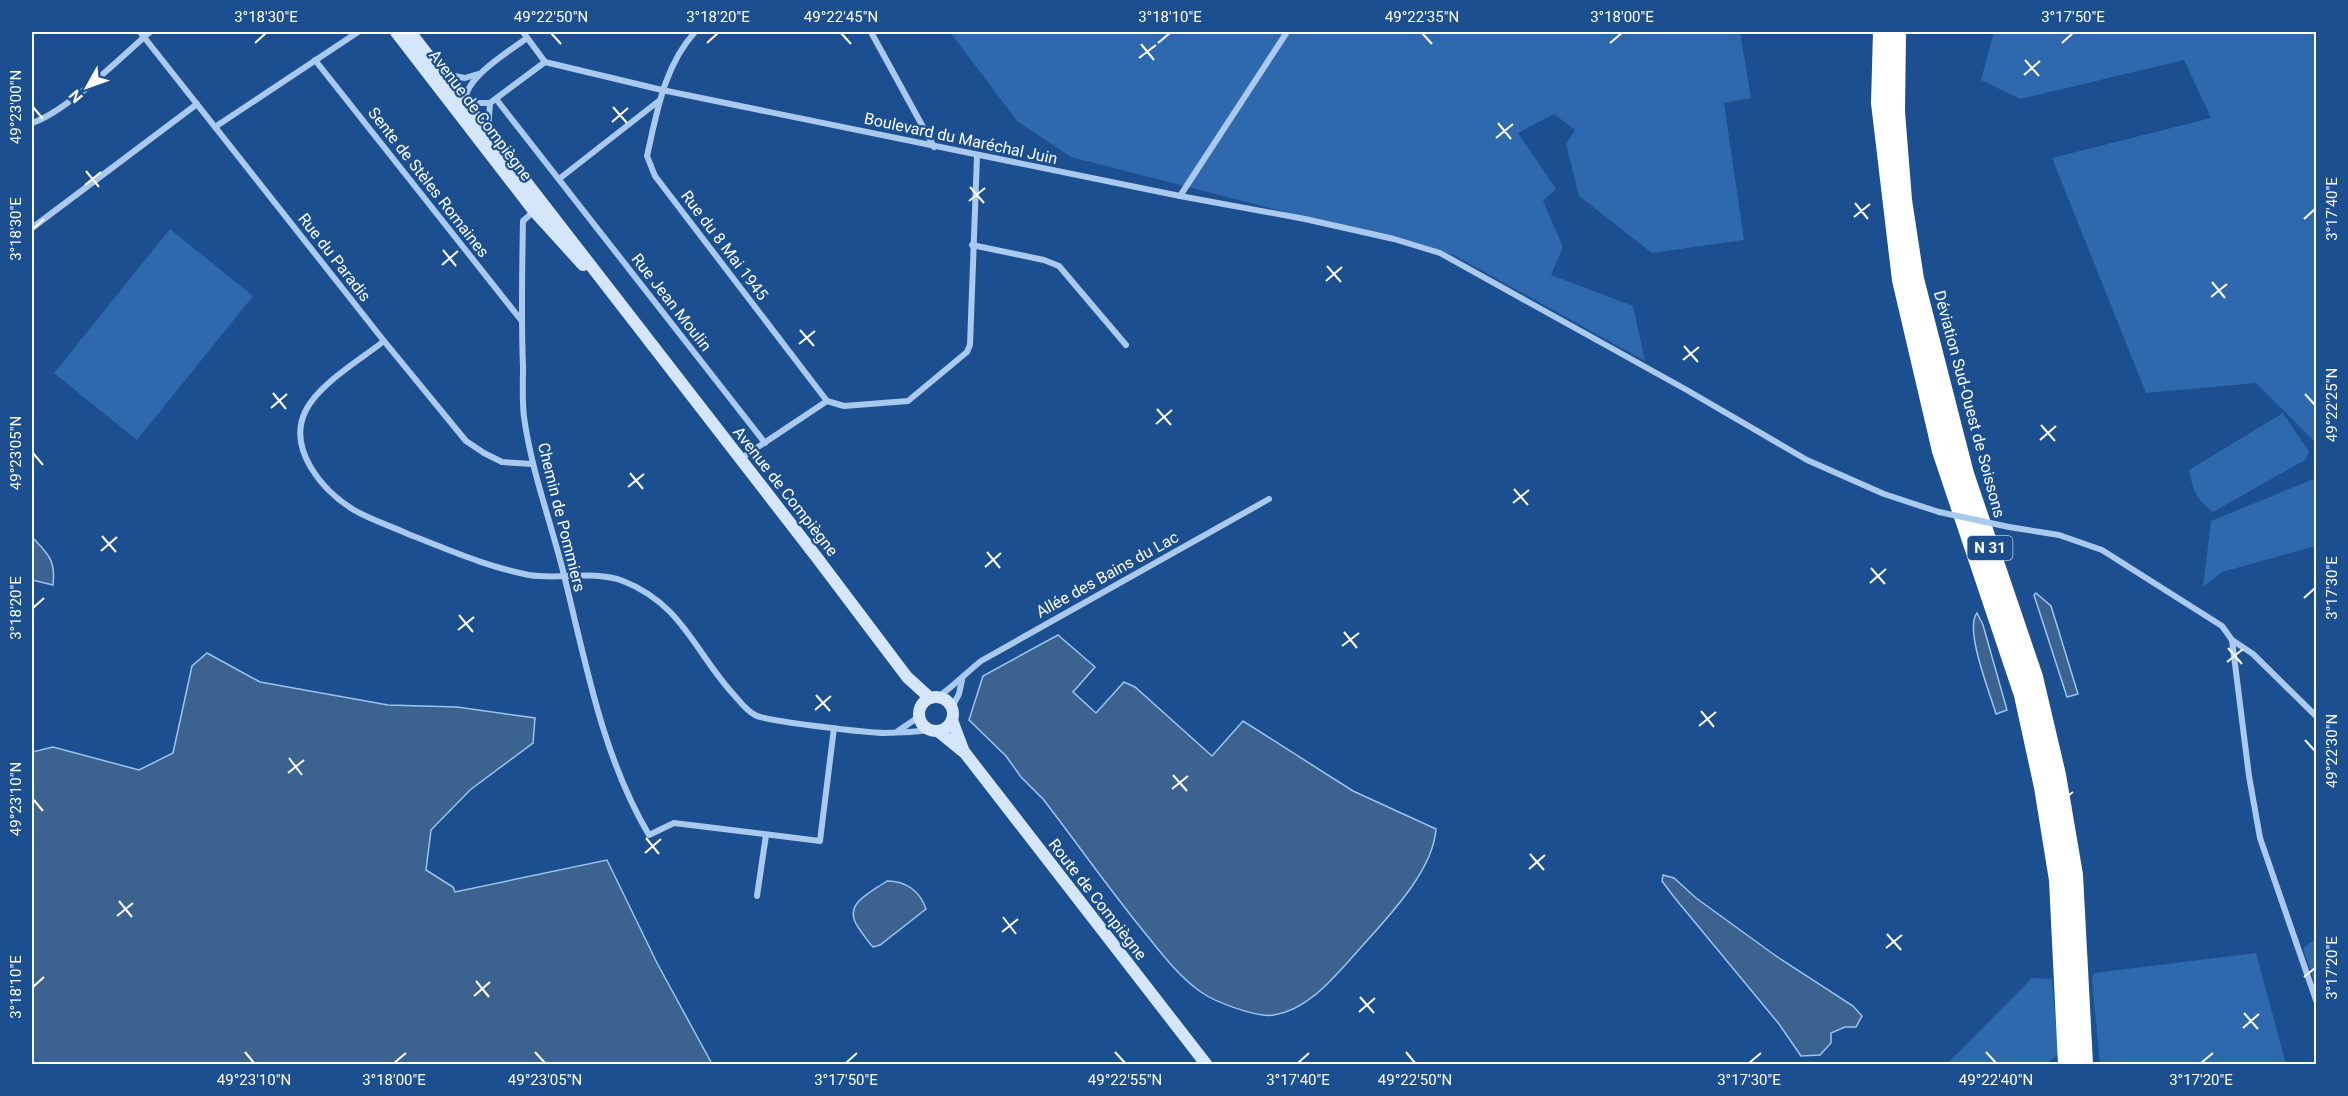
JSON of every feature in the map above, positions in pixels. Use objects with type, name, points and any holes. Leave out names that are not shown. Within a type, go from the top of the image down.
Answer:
[{"type":"highway","name":"N 31","points":[[1882,32],[1880,103],[1900,280],[1941,451],[2023,695],[2043,788],[2058,880],[2067,1065]]},
{"type":"highway","name":"Déviation Sud-Ouest de Soissons","points":[[1897,32],[1896,112],[1903,200],[1915,279],[1965,474],[2034,677],[2057,775],[2074,875],[2084,1065]]},
{"type":"main road","name":"Avenue de Compiègne","points":[[396,32],[470,128],[637,326],[927,705]]},
{"type":"main road","name":"Avenue de Compiègne","points":[[410,32],[488,131],[538,206]]},
{"type":"main road","points":[[946,701],[952,707],[952,720],[965,753],[923,724],[927,705],[946,701]]},
{"type":"main road","points":[[934,730],[947,728],[952,720]]},
{"type":"main road","name":"Route de Compiègne","points":[[965,753],[1206,1065]]},
{"type":"street","points":[[32,123],[43,120],[70,100],[142,34],[150,32]]},
{"type":"street","points":[[215,127],[358,32]]},
{"type":"street","points":[[437,85],[467,103],[494,101],[545,62],[523,32]]},
{"type":"street","name":"Rue du 8 Mai 1945","points":[[695,32],[687,41],[662,90],[646,156],[655,176],[827,401]]},
{"type":"street","points":[[871,32],[934,147]]},
{"type":"street","points":[[1180,196],[1287,32]]},
{"type":"street","name":"Rue du Paradis","points":[[142,34],[384,341],[466,441],[502,462],[533,464]]},
{"type":"street","points":[[470,128],[465,96],[469,87],[479,74],[527,38]]},
{"type":"street","name":"Sente de Stèles Romaines","points":[[315,60],[521,321]]},
{"type":"street","name":"Boulevard du Maréchal Juin","points":[[545,62],[662,90],[977,156],[1305,219],[1394,239],[1440,253],[1675,383],[1807,460],[1884,494],[1939,512],[2009,528],[2059,535],[2102,550],[2222,626],[2232,640],[2253,654],[2316,716]]},
{"type":"street","points":[[444,74],[465,78],[479,74]]},
{"type":"street","points":[[559,179],[660,100]]},
{"type":"street","points":[[488,131],[494,101]]},
{"type":"street","name":"Rue Jean Moulin","points":[[494,101],[559,179],[765,443]]},
{"type":"street","points":[[32,228],[196,104]]},
{"type":"street","points":[[740,459],[827,401],[844,405],[908,401],[967,352],[970,345],[977,156]]},
{"type":"street","name":"Chemin de Pommiers","points":[[538,206],[523,221],[521,321],[524,416],[533,464],[564,574],[587,676],[606,736],[622,780],[649,835],[674,823],[766,835]]},
{"type":"street","points":[[972,245],[1044,260],[1059,266],[1126,345]]},
{"type":"street","points":[[384,341],[314,397],[305,412],[301,428],[302,446],[307,463],[322,482],[355,511],[502,569],[532,575],[564,574],[622,581],[651,597],[678,618],[727,687],[757,717],[885,733],[934,730]]},
{"type":"street","name":"Allée des Bains du Lac","points":[[952,707],[967,672],[981,661],[1269,499]]},
{"type":"street","points":[[2232,640],[2249,776],[2260,838],[2316,1000]]},
{"type":"street","name":"Allée des Bains du Lac","points":[[897,732],[927,705],[962,680]]},
{"type":"street","points":[[757,896],[766,835],[820,841],[834,728]]},
{"type":"shaded area","points":[[950,32],[1740,32],[1751,98],[1724,103],[1744,240],[1652,253],[1579,196],[1566,144],[1575,130],[1554,114],[1518,133],[1556,189],[1543,201],[1563,247],[1551,275],[1633,306],[1645,361],[1454,255],[1071,157],[1017,121]]},
{"type":"shaded area","points":[[1994,32],[2316,32],[2316,443],[2256,383],[2146,393],[2052,158],[2211,118],[2184,60],[2020,99],[1981,80]]},
{"type":"shaded area","points":[[170,229],[253,296],[137,440],[54,373]]},
{"type":"shaded area","points":[[2283,413],[2309,452],[2305,460],[2213,512],[2196,494],[2189,470]]},
{"type":"shaded area","points":[[2316,478],[2316,546],[2222,572],[2203,587],[2211,521]]},
{"type":"shaded area","points":[[32,537],[50,558],[54,576],[53,585],[32,580]]},
{"type":"shaded area","points":[[2036,593],[2051,606],[2078,694],[2067,697],[2034,595]]},
{"type":"shaded area","points":[[1977,613],[1983,625],[2007,710],[1996,714],[1976,646],[1974,621]]},
{"type":"shaded area","points":[[1058,635],[1095,667],[1073,692],[1096,713],[1124,682],[1135,687],[1212,756],[1243,721],[1353,791],[1436,829],[1433,846],[1417,879],[1380,926],[1339,972],[1309,1000],[1286,1012],[1274,1015],[1257,1014],[1207,996],[1193,986],[1157,949],[1043,799],[1021,777],[1006,756],[969,720],[983,676]]},
{"type":"shaded area","points":[[207,653],[260,682],[388,705],[457,707],[535,718],[533,743],[470,790],[431,830],[426,870],[453,887],[455,892],[607,860],[657,963],[712,1064],[32,1064],[32,752],[53,747],[139,770],[173,753],[192,666]]},
{"type":"shaded area","points":[[1663,875],[1674,878],[1696,898],[1776,956],[1853,1006],[1862,1016],[1856,1027],[1845,1027],[1831,1033],[1831,1043],[1820,1055],[1801,1056],[1779,1024],[1674,897],[1662,881]]},
{"type":"shaded area","points":[[887,881],[894,881],[911,888],[920,897],[926,909],[880,945],[873,947],[858,927],[853,912],[860,900]]},
{"type":"shaded area","points":[[2316,939],[2316,987],[2303,948]]},
{"type":"shaded area","points":[[2256,953],[2286,1064],[2100,1064],[2092,980],[2094,973]]},
{"type":"shaded area","points":[[2032,978],[2052,979],[2058,1055],[2046,1064],[1948,1063]]}]
